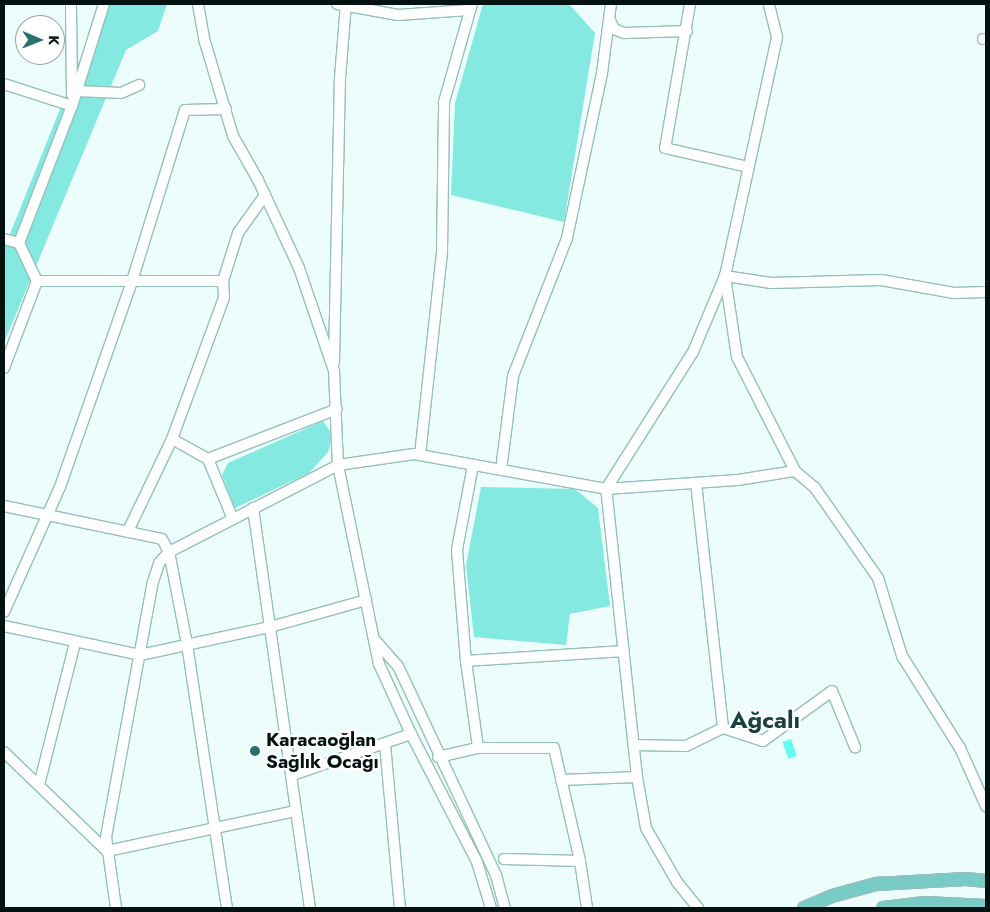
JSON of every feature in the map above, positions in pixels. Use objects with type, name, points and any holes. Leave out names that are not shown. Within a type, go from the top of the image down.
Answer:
[{"type":"main road","points":[[804,908],[832,896],[876,884],[966,879],[986,881]]},
{"type":"main road","points":[[883,908],[925,903],[986,906]]},
{"type":"street","points":[[71,4],[72,106]]},
{"type":"street","points":[[4,368],[37,281],[19,243],[72,106],[104,4]]},
{"type":"street","points":[[198,4],[205,42],[233,136],[265,195],[299,268],[334,371]]},
{"type":"street","points":[[501,470],[513,376],[567,238],[602,73],[611,4]]},
{"type":"street","points":[[690,4],[687,31],[665,148],[748,167]]},
{"type":"street","points":[[698,908],[677,882],[646,828],[637,777],[606,489],[693,352],[725,276],[777,37],[769,4]]},
{"type":"street","points":[[420,455],[442,251],[444,102],[470,7],[398,15],[343,5],[334,371],[338,465],[382,672],[411,734],[477,862],[491,908]]},
{"type":"street","points":[[610,19],[614,29],[624,33],[687,31]]},
{"type":"street","points":[[4,84],[72,106]]},
{"type":"street","points":[[77,91],[121,93],[139,85]]},
{"type":"street","points":[[4,612],[47,515],[132,281],[185,110],[226,108]]},
{"type":"street","points":[[128,531],[172,439],[224,298],[223,280],[238,233],[265,195]]},
{"type":"street","points":[[4,239],[19,243]]},
{"type":"street","points":[[725,276],[770,283],[882,280],[954,293],[986,292]]},
{"type":"street","points":[[725,276],[737,357],[795,471],[815,488],[878,578],[902,656],[960,748],[986,806]]},
{"type":"street","points":[[37,281],[223,280]]},
{"type":"street","points":[[208,459],[337,409]]},
{"type":"street","points":[[172,439],[208,459],[232,517]]},
{"type":"street","points":[[116,908],[106,837],[153,582],[159,562],[169,552],[232,517],[338,465],[420,455],[606,489],[696,483],[795,471]]},
{"type":"street","points":[[473,465],[457,550],[466,661],[478,748]]},
{"type":"street","points":[[696,483],[723,728]]},
{"type":"street","points":[[4,506],[162,539],[169,552],[187,644],[227,908]]},
{"type":"street","points":[[253,508],[293,775],[296,811],[310,908]]},
{"type":"street","points":[[4,626],[75,643],[140,654],[270,627],[366,600]]},
{"type":"street","points":[[376,640],[398,666],[438,757],[493,867],[505,908]]},
{"type":"street","points":[[39,785],[75,643]]},
{"type":"street","points":[[466,661],[624,651]]},
{"type":"street","points":[[634,745],[686,746],[723,728],[763,741],[832,691],[855,747]]},
{"type":"street","points":[[293,775],[411,734]]},
{"type":"street","points":[[385,744],[400,908]]},
{"type":"street","points":[[438,757],[478,748],[554,748],[580,861],[587,908]]},
{"type":"street","points":[[4,752],[107,851]]},
{"type":"street","points":[[562,780],[637,777]]},
{"type":"street","points":[[107,851],[296,811]]},
{"type":"street","points":[[504,859],[580,861]]},
{"type":"shaded area","points":[[102,4],[167,4],[158,31],[126,50],[4,343],[4,249]]},
{"type":"shaded area","points":[[483,4],[569,4],[595,33],[564,222],[451,195],[455,103]]},
{"type":"shaded area","points":[[323,421],[333,436],[328,452],[309,473],[235,508],[222,475],[228,463]]},
{"type":"shaded area","points":[[481,487],[575,489],[598,508],[610,606],[570,614],[566,645],[474,637],[466,565]]},
{"type":"shaded area","points":[[791,739],[797,756],[788,759],[782,742]]},
{"type":"place","name":"Karacaoğlan Sağlık Ocağı","points":[[255,751]]},
{"type":"district","name":"Ağcalı","points":[[765,720]]}]
